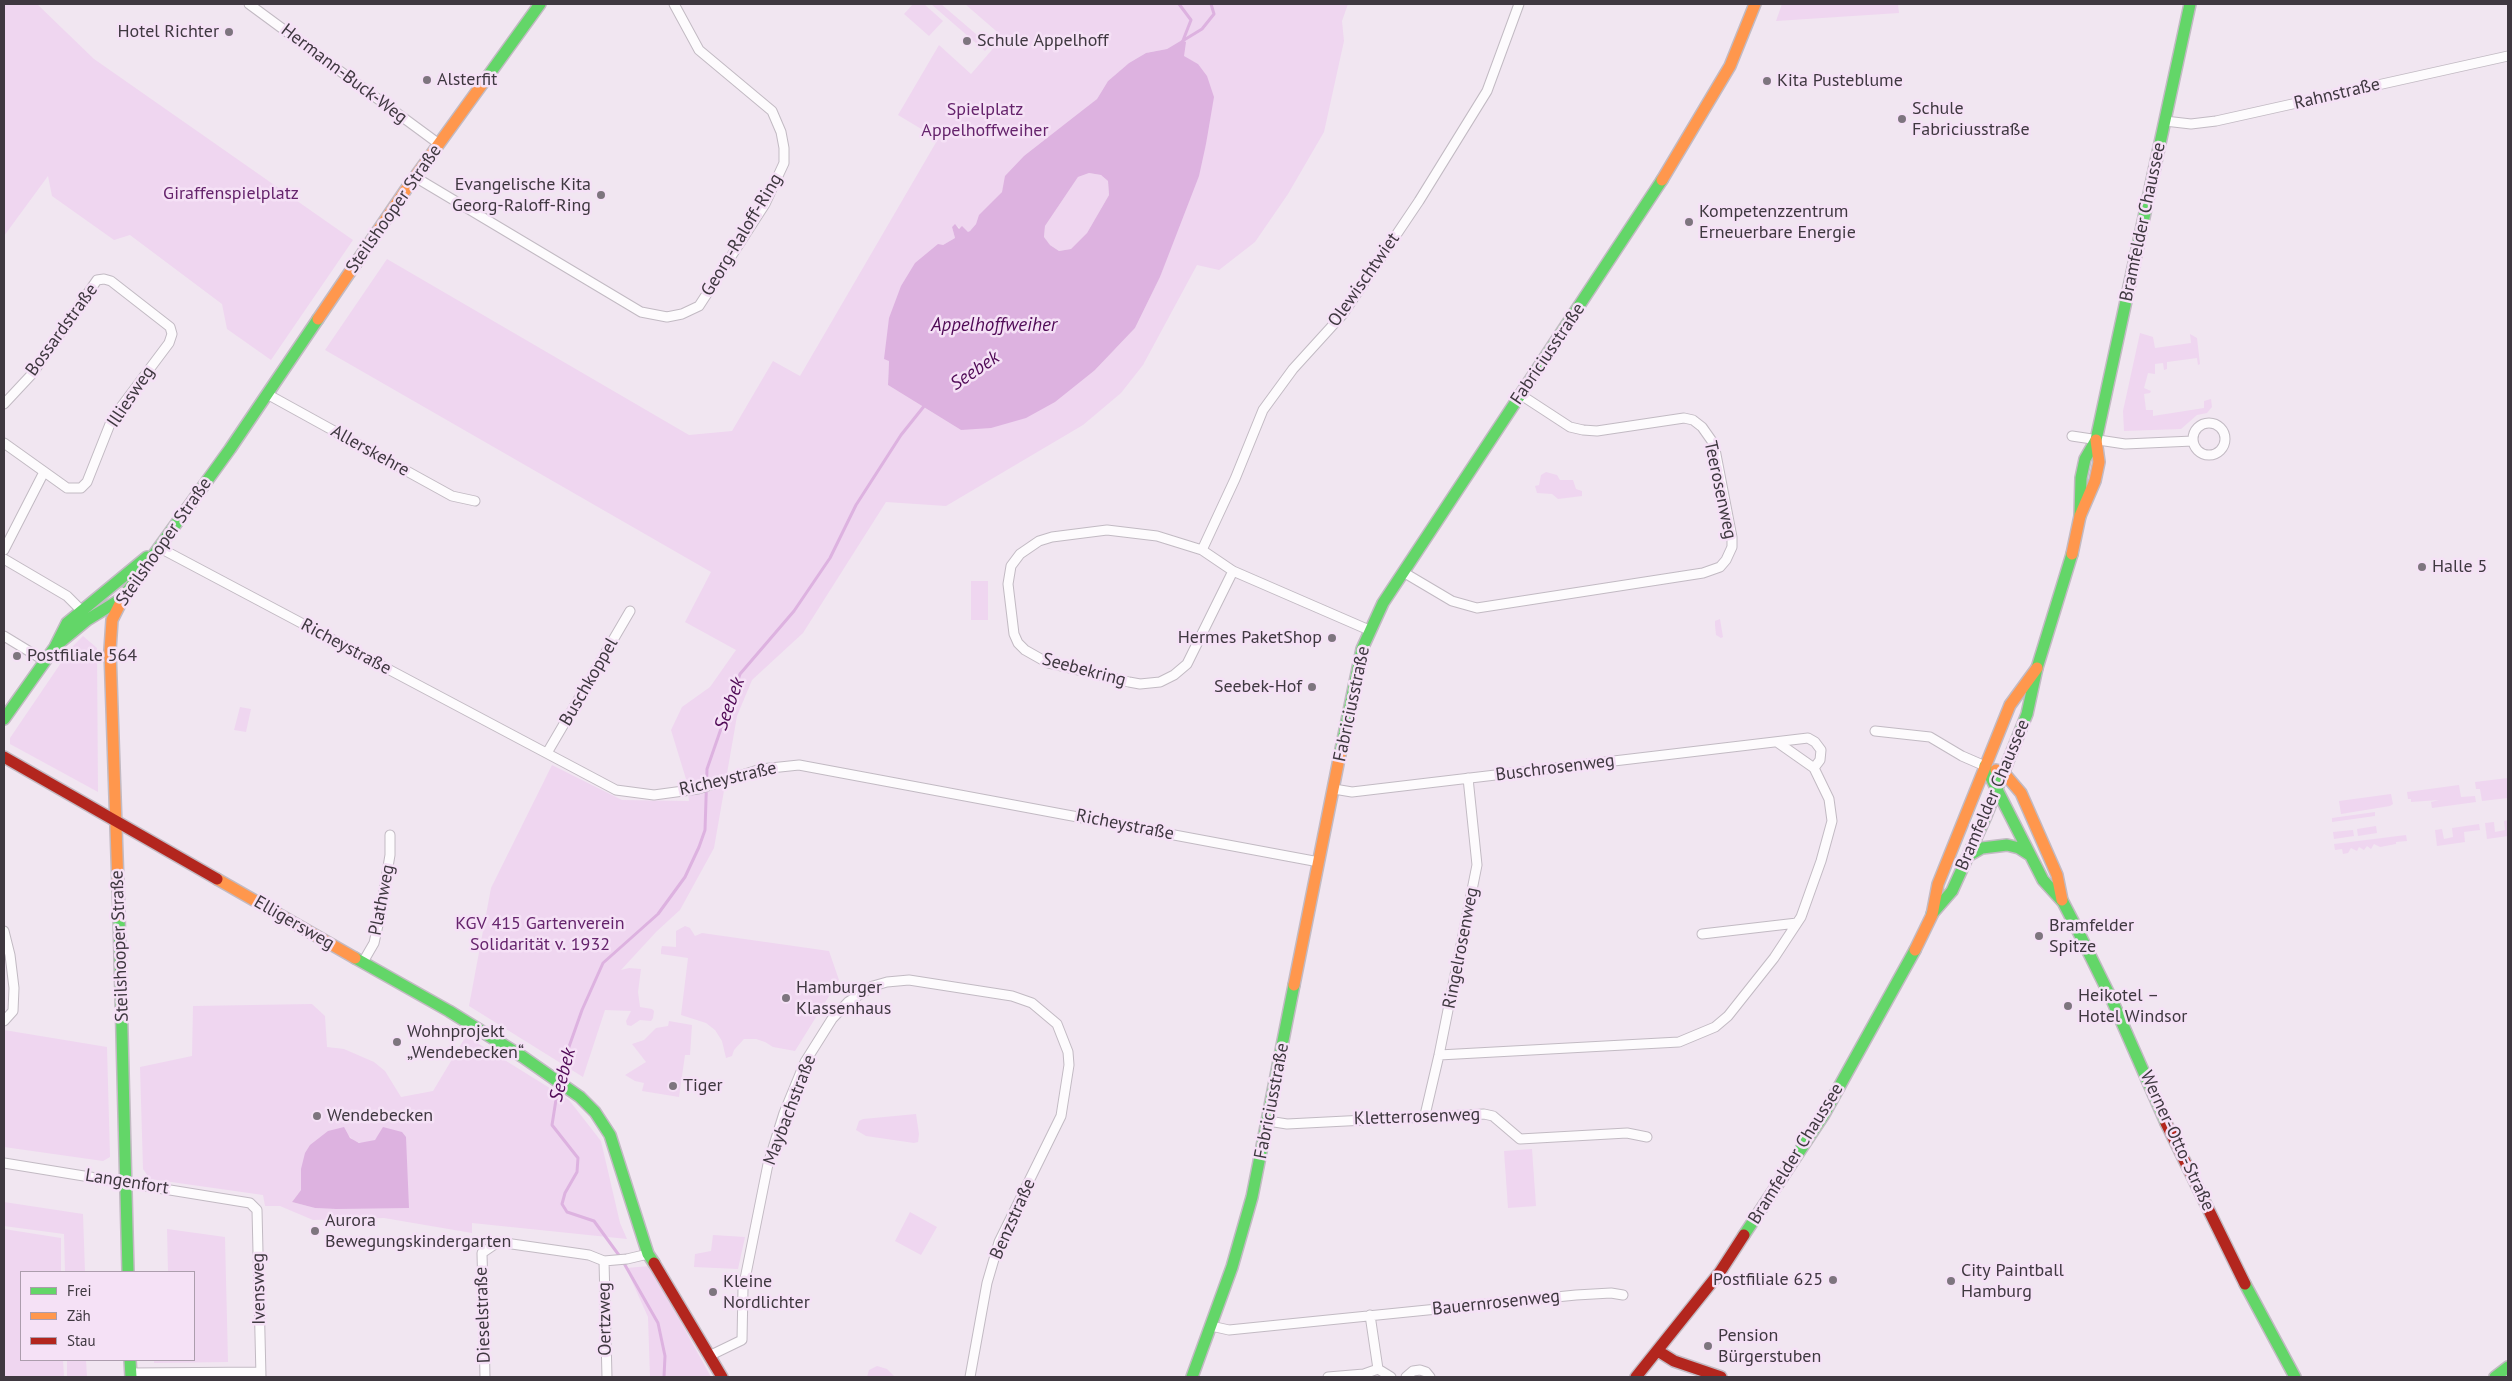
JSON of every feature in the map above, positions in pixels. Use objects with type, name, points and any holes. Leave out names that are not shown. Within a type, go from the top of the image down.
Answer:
[{"type":"street","name":"Hermann-Buck-Weg","points":[[249,4],[438,144]]},
{"type":"street","name":"Steilshooper Straße","points":[[128,1271],[124,1043],[110,638],[112,620],[123,597],[145,569],[267,394],[438,144],[540,4]]},
{"type":"street","name":"Georg-Raloff-Ring","points":[[415,178],[641,312],[667,317],[682,314],[699,306],[765,204],[784,163],[784,148],[782,132],[772,112],[699,50],[674,4]]},
{"type":"street","name":"Olewischtwiet","points":[[1202,550],[1236,479],[1264,410],[1293,370],[1354,299],[1419,201],[1487,91],[1519,4]]},
{"type":"street","name":"Fabriciusstraße","points":[[1192,1377],[1247,1217],[1268,1121],[1362,649],[1369,630],[1383,603],[1403,572],[1690,136],[1730,66],[1755,4]]},
{"type":"street","name":"Bramfelder Chaussee","points":[[1636,1377],[1720,1272],[1824,1116],[1861,1045],[1904,971],[1932,915],[1952,891],[2004,773],[2027,714],[2037,668],[2069,565],[2080,516],[2081,478],[2085,459],[2096,440],[2190,4]]},
{"type":"street","name":"Rahnstraße","points":[[2165,121],[2191,124],[2216,121],[2508,56]]},
{"type":"street","name":"Bossardstraße","points":[[4,404],[32,374],[97,280],[111,281],[169,324],[172,330]]},
{"type":"street","name":"Illiesweg","points":[[44,472],[67,488],[77,490],[87,482],[112,419],[169,343],[172,330]]},
{"type":"street","name":"Allerskehre","points":[[267,394],[452,496],[475,501]]},
{"type":"street","name":"Teerosenweg","points":[[1403,572],[1452,602],[1477,608],[1703,573],[1720,566],[1726,560],[1732,547],[1732,538],[1714,444],[1702,427],[1693,420],[1684,418],[1597,431],[1583,430],[1570,427],[1521,395]]},
{"type":"street","points":[[2072,436],[2125,444],[2193,441]]},
{"type":"street","points":[[4,443],[44,472],[4,550]]},
{"type":"street","name":"Seebekring","points":[[1232,571],[1187,664],[1166,680],[1140,684],[1048,663],[1035,657],[1018,643],[1014,634],[1008,584],[1009,573],[1020,554],[1039,541],[1066,533],[1124,531],[1157,536],[1202,550],[1232,571],[1369,630]]},
{"type":"street","points":[[4,719],[55,647],[67,623],[158,548]]},
{"type":"street","name":"Richeystraße","points":[[158,548],[616,790],[654,795],[703,787],[778,766],[808,766],[1319,862]]},
{"type":"street","points":[[4,559],[67,596],[81,610]]},
{"type":"street","points":[[55,647],[87,620],[123,597]]},
{"type":"street","name":"Buschkoppel","points":[[547,753],[630,611]]},
{"type":"street","points":[[4,636],[45,661]]},
{"type":"street","name":"Bramfelder Chaussee","points":[[1932,915],[1938,884],[2010,704],[2037,668]]},
{"type":"street","points":[[1875,731],[1930,736],[1962,756],[2004,773]]},
{"type":"street","name":"Buschrosenweg","points":[[1334,790],[1352,792],[1808,738],[1815,742],[1821,755],[1814,768]]},
{"type":"street","points":[[1439,1055],[1679,1042],[1715,1027],[1728,1016],[1774,958],[1797,923],[1821,861],[1832,821],[1829,799],[1814,768],[1777,742]]},
{"type":"street","name":"Elligersweg","points":[[4,756],[448,1011],[549,1074],[580,1097],[595,1112],[610,1135],[648,1254],[722,1377]]},
{"type":"street","name":"Werner-Otto-Straße","points":[[1985,766],[1996,791],[2043,880],[2063,902]]},
{"type":"street","name":"Werner-Otto-Straße","points":[[2004,773],[2014,782],[2029,810],[2057,875],[2063,902],[2112,1000],[2176,1144],[2295,1377]]},
{"type":"street","name":"Ringelrosenweg","points":[[1425,1115],[1477,865],[1468,778]]},
{"type":"street","name":"Plathweg","points":[[363,962],[374,943],[378,925],[390,855],[390,835]]},
{"type":"street","points":[[1968,856],[1982,848],[2008,846],[2019,848],[2030,855]]},
{"type":"street","points":[[1702,934],[1797,923]]},
{"type":"street","points":[[4,932],[10,955],[14,988],[13,1011],[4,1021]]},
{"type":"street","name":"Maybachstraße","points":[[709,1356],[742,1340],[743,1289],[768,1164],[784,1113],[805,1062],[832,1019],[848,1002],[873,986],[887,982],[909,980],[1012,996],[1032,1003],[1054,1020],[1064,1040],[1069,1065]]},
{"type":"street","name":"Benzstraße","points":[[970,1377],[987,1283],[999,1242],[1061,1116],[1069,1065]]},
{"type":"street","name":"Kletterrosenweg","points":[[1268,1121],[1287,1124],[1425,1115],[1484,1114],[1493,1116],[1508,1131],[1520,1139],[1627,1133],[1647,1137]]},
{"type":"street","name":"Langenfort","points":[[4,1163],[250,1202]]},
{"type":"street","name":"Ivensweg","points":[[250,1202],[257,1210],[261,1374]]},
{"type":"street","name":"Dieselstraße","points":[[485,1377],[482,1253],[498,1242],[589,1256],[604,1261]]},
{"type":"street","points":[[604,1261],[627,1259],[648,1254]]},
{"type":"street","name":"Oertzweg","points":[[604,1261],[606,1377]]},
{"type":"street","name":"Bauernrosenweg","points":[[1211,1326],[1229,1330],[1576,1295],[1611,1293],[1623,1295]]},
{"type":"street","points":[[1370,1315],[1378,1369],[1391,1377]]},
{"type":"street","points":[[1658,1351],[1674,1361],[1721,1377]]},
{"type":"street","points":[[130,1361],[131,1375],[261,1374]]},
{"type":"street","points":[[2495,1377],[2508,1367]]},
{"type":"street","points":[[1328,1377],[1364,1374],[1378,1369]]},
{"type":"street","points":[[1406,1377],[1414,1371],[1420,1370],[1426,1372],[1430,1377]]},
{"type":"green space","name":"Giraffenspielplatz","points":[[4,4],[37,4],[94,59],[353,240],[271,360],[227,329],[222,304],[130,235],[114,240],[52,196],[48,176],[4,236]]},
{"type":"green space","points":[[913,4],[924,4],[943,21],[929,36],[904,14]]},
{"type":"green space","points":[[931,4],[941,4],[990,46],[985,51]]},
{"type":"green space","points":[[965,4],[1348,4],[1342,21],[1344,41],[1324,132],[1288,194],[1255,242],[1219,270],[1197,265],[1143,365],[1121,393],[1083,425],[946,506],[886,502],[803,633],[752,680],[737,716],[714,848],[680,910],[657,931],[621,970],[629,968],[641,969],[638,992],[640,1007],[652,1009],[654,1011],[653,1018],[651,1021],[640,1020],[631,1026],[627,1025],[626,1021],[631,1011],[605,1010],[583,1077],[469,1006],[491,888],[552,765],[622,800],[689,801],[686,779],[671,730],[682,707],[710,687],[736,650],[685,622],[711,572],[325,350],[387,259],[689,435],[732,431],[773,361],[800,376],[938,139],[898,115],[939,45],[971,74],[1003,37]],"holes":[[[1182,40],[1184,57],[1198,64],[1207,126],[1206,144],[1160,277],[1135,328],[1095,370],[961,430],[888,385],[889,361],[943,245],[955,238],[952,227],[955,225],[968,233],[976,224],[980,215],[1002,192],[1006,176],[1097,99],[1108,81],[1129,63],[1146,53],[1167,49]]]},
{"type":"green space","points":[[1782,4],[1898,4],[1899,13],[1776,21]]},
{"type":"green space","points":[[1089,173],[1101,175],[1108,181],[1109,195],[1087,233],[1071,249],[1059,251],[1050,245],[1044,237],[1045,226],[1078,177]]},
{"type":"green space","points":[[2140,333],[2153,337],[2155,348],[2191,343],[2190,334],[2197,338],[2200,364],[2198,365],[2197,358],[2167,362],[2167,369],[2164,370],[2163,363],[2155,364],[2155,374],[2148,373],[2144,388],[2151,391],[2144,394],[2146,410],[2153,410],[2153,416],[2204,408],[2204,401],[2211,399],[2212,407],[2207,413],[2197,415],[2181,429],[2124,431],[2123,411]]},
{"type":"green space","points":[[1546,472],[1557,475],[1560,480],[1573,480],[1576,489],[1582,491],[1582,496],[1558,499],[1552,494],[1537,493],[1535,486],[1539,485],[1541,475]]},
{"type":"green space","points":[[971,581],[988,581],[988,620],[971,620]]},
{"type":"green space","points":[[1720,619],[1723,637],[1721,638],[1716,635],[1715,625],[1715,621]]},
{"type":"green space","points":[[83,636],[97,648],[98,792],[10,744],[10,738],[71,648]]},
{"type":"green space","points":[[240,707],[251,709],[246,732],[234,730]]},
{"type":"green space","points":[[2508,778],[2508,798],[2482,801],[2480,789],[2476,789],[2475,782]]},
{"type":"green space","points":[[2459,785],[2461,797],[2475,796],[2476,802],[2432,808],[2431,802],[2439,800],[2411,802],[2411,799],[2408,799],[2407,792]]},
{"type":"green space","points":[[2391,794],[2393,804],[2390,806],[2341,814],[2339,801]]},
{"type":"green space","points":[[2375,812],[2375,816],[2332,822],[2332,818]]},
{"type":"green space","points":[[2508,820],[2508,836],[2487,839],[2485,823],[2494,822],[2495,832],[2505,830],[2504,821]]},
{"type":"green space","points":[[2479,824],[2480,830],[2464,832],[2465,842],[2437,846],[2435,830],[2442,829],[2444,839],[2453,837],[2452,828]]},
{"type":"green space","points":[[2376,826],[2377,833],[2358,836],[2357,829]]},
{"type":"green space","points":[[2353,830],[2354,836],[2334,839],[2333,832]]},
{"type":"green space","points":[[2406,835],[2407,841],[2396,842],[2396,844],[2380,847],[2374,844],[2371,849],[2367,846],[2364,850],[2359,847],[2357,851],[2351,848],[2348,853],[2343,854],[2342,849],[2335,850],[2334,844]]},
{"type":"green space","points":[[685,926],[690,928],[695,936],[702,933],[829,951],[839,980],[795,1051],[773,1047],[756,1039],[744,1039],[734,1050],[732,1056],[726,1058],[722,1041],[715,1030],[706,1023],[681,1015],[688,958],[661,954],[661,950],[662,946],[676,947],[676,931]]},
{"type":"green space","points":[[312,1004],[325,1016],[327,1047],[344,1049],[374,1062],[385,1071],[401,1097],[433,1091],[466,1036],[569,1100],[601,1141],[620,1223],[627,1239],[472,1223],[472,1233],[384,1218],[313,1220],[280,1206],[265,1206],[263,1195],[150,1179],[143,1169],[140,1067],[192,1056],[193,1006]],"holes":[[[382,1132],[336,1209],[315,1208],[292,1202],[301,1190],[301,1175],[346,1133],[354,1141],[365,1144],[375,1140]]]},
{"type":"green space","points":[[669,1021],[692,1025],[690,1055],[685,1055],[679,1097],[642,1091],[644,1083],[635,1081],[625,1075],[646,1062],[632,1044],[644,1040],[656,1028],[668,1026]]},
{"type":"green space","points":[[4,1030],[107,1047],[110,1157],[103,1161],[4,1147]]},
{"type":"green space","points":[[916,1114],[919,1134],[918,1142],[866,1136],[856,1130],[859,1121],[863,1119]]},
{"type":"green space","points":[[1532,1149],[1536,1206],[1508,1208],[1504,1151]]},
{"type":"green space","points":[[4,1202],[83,1214],[85,1271],[65,1271],[64,1234],[4,1226]]},
{"type":"green space","points":[[910,1212],[937,1227],[921,1255],[895,1241]]},
{"type":"green space","points":[[4,1229],[61,1238],[61,1271],[20,1271],[20,1361],[63,1361],[64,1377],[4,1377]]},
{"type":"green space","points":[[167,1229],[225,1237],[228,1362],[154,1363],[154,1361],[195,1361],[195,1271],[168,1271]]},
{"type":"green space","points":[[713,1235],[745,1237],[738,1269],[694,1267],[695,1254],[711,1251]]},
{"type":"green space","points":[[650,1266],[711,1377],[650,1377],[648,1317],[626,1268]]},
{"type":"green space","points":[[67,1361],[86,1361],[87,1377],[67,1377]]},
{"type":"green space","points":[[877,1366],[887,1369],[895,1377],[867,1377],[869,1370]]},
{"type":"water","name":"Appelhoffweiher","points":[[1182,40],[1186,42],[1184,56],[1198,64],[1207,76],[1214,97],[1199,176],[1160,277],[1135,328],[1095,370],[1055,402],[1026,418],[991,428],[961,430],[888,385],[889,361],[884,359],[889,318],[901,286],[915,263],[938,244],[943,245],[955,238],[952,227],[955,224],[959,229],[962,226],[968,232],[970,231],[976,224],[979,215],[1002,192],[1005,176],[1024,156],[1097,99],[1108,81],[1129,63],[1146,53],[1167,49]],"holes":[[[1089,173],[1101,175],[1108,181],[1109,195],[1087,233],[1071,249],[1059,251],[1050,245],[1044,237],[1045,226],[1078,177]]]},
{"type":"water","points":[[344,1127],[350,1138],[359,1143],[375,1140],[383,1127],[402,1132],[406,1137],[409,1208],[315,1208],[292,1202],[301,1190],[301,1169],[305,1153],[310,1145],[328,1131]]},
{"type":"waterway","name":"Seebek","points":[[1179,4],[1191,20],[1182,43]]},
{"type":"waterway","name":"Seebek","points":[[1184,40],[1202,29],[1214,14],[1211,4]]},
{"type":"waterway","name":"Seebek","points":[[561,1079],[565,1058],[582,1010],[603,963],[658,914],[685,877],[699,847],[705,830],[707,769],[740,674],[794,611],[830,558],[856,505],[901,435],[925,405]]},
{"type":"waterway","name":"Seebek","points":[[558,1087],[552,1125],[578,1158],[577,1172],[565,1193],[562,1204],[567,1212],[594,1221],[621,1258],[658,1323],[665,1356],[664,1377]]},
{"type":"traffic: fast","points":[[483,83],[540,4]]},
{"type":"traffic: fast","points":[[2080,516],[2081,478],[2085,459],[2096,440],[2190,4]]},
{"type":"traffic: fast","points":[[1340,754],[1362,649],[1383,603],[1662,180]]},
{"type":"traffic: fast","points":[[124,596],[230,449],[318,319]]},
{"type":"traffic: fast","points":[[1932,914],[1952,891],[1986,816],[2027,714],[2037,668],[2072,554]]},
{"type":"traffic: fast","points":[[4,719],[55,647],[67,623],[147,557]]},
{"type":"traffic: fast","points":[[58,644],[87,620],[121,599]]},
{"type":"traffic: fast","points":[[1985,766],[2043,880],[2063,902],[2077,929],[2112,1000],[2166,1123]]},
{"type":"traffic: fast","points":[[1968,856],[1982,848],[2007,845],[2019,848],[2030,855]]},
{"type":"traffic: fast","points":[[119,915],[128,1271]]},
{"type":"traffic: fast","points":[[1744,1235],[1823,1116],[1915,950]]},
{"type":"traffic: fast","points":[[355,958],[449,1011],[523,1057],[580,1097],[595,1112],[610,1135],[648,1254],[654,1263]]},
{"type":"traffic: fast","points":[[1192,1377],[1232,1267],[1252,1197],[1294,985]]},
{"type":"traffic: fast","points":[[2245,1284],[2295,1377]]},
{"type":"traffic: fast","points":[[130,1361],[131,1377]]},
{"type":"traffic: fast","points":[[2495,1377],[2508,1367]]},
{"type":"traffic: slow","points":[[1662,180],[1730,66],[1755,4]]},
{"type":"traffic: slow","points":[[318,319],[407,188],[483,83]]},
{"type":"traffic: slow","points":[[2072,554],[2080,516],[2095,481],[2099,462],[2096,440]]},
{"type":"traffic: slow","points":[[119,915],[110,650],[112,620],[124,596]]},
{"type":"traffic: slow","points":[[1915,950],[1932,915],[1938,884],[2010,705],[2037,668]]},
{"type":"traffic: slow","points":[[1294,985],[1340,754]]},
{"type":"traffic: slow","points":[[1996,770],[2004,773],[2021,793],[2057,875],[2062,900]]},
{"type":"traffic: slow","points":[[217,879],[355,958]]},
{"type":"traffic: jam","points":[[4,757],[217,879]]},
{"type":"traffic: jam","points":[[2166,1123],[2245,1284]]},
{"type":"traffic: jam","points":[[1636,1377],[1720,1272],[1744,1235]]},
{"type":"traffic: jam","points":[[654,1263],[722,1377]]},
{"type":"traffic: jam","points":[[1658,1351],[1674,1361],[1721,1377]]},
{"type":"place","name":"Hotel Richter","points":[[229,32]]},
{"type":"place","name":"Schule Appelhoff","points":[[967,41]]},
{"type":"place","name":"Alsterfit","points":[[427,80]]},
{"type":"place","name":"Kita Pusteblume","points":[[1767,81]]},
{"type":"place","name":"Schule Fabriciusstraße","points":[[1902,119]]},
{"type":"place","name":"Evangelische Kita Georg-Raloff-Ring","points":[[601,195]]},
{"type":"place","name":"Kompetenzzentrum Erneuerbare Energie","points":[[1689,222]]},
{"type":"place","name":"Halle 5","points":[[2422,567]]},
{"type":"place","name":"Hermes PaketShop","points":[[1332,638]]},
{"type":"place","name":"Postfiliale 564","points":[[17,656]]},
{"type":"place","name":"Seebek-Hof","points":[[1312,687]]},
{"type":"place","name":"Bramfelder Spitze","points":[[2039,936]]},
{"type":"place","name":"Hamburger Klassenhaus","points":[[786,998]]},
{"type":"place","name":"Heikotel – Hotel Windsor","points":[[2068,1006]]},
{"type":"place","name":"Wohnprojekt „Wendebecken“","points":[[397,1042]]},
{"type":"place","name":"Tiger","points":[[673,1086]]},
{"type":"place","name":"Wendebecken","points":[[317,1116]]},
{"type":"place","name":"Aurora Bewegungskindergarten","points":[[315,1231]]},
{"type":"place","name":"Postfiliale 625","points":[[1833,1280]]},
{"type":"place","name":"City Paintball Hamburg","points":[[1951,1281]]},
{"type":"place","name":"Kleine Nordlichter","points":[[713,1292]]},
{"type":"place","name":"Pension Bürgerstuben","points":[[1708,1346]]},
{"type":"park label","name":"Spielplatz Appelhoffweiher","points":[[985,120]]},
{"type":"park label","name":"KGV 415 Gartenverein Solidarität v. 1932","points":[[540,934]]}]
